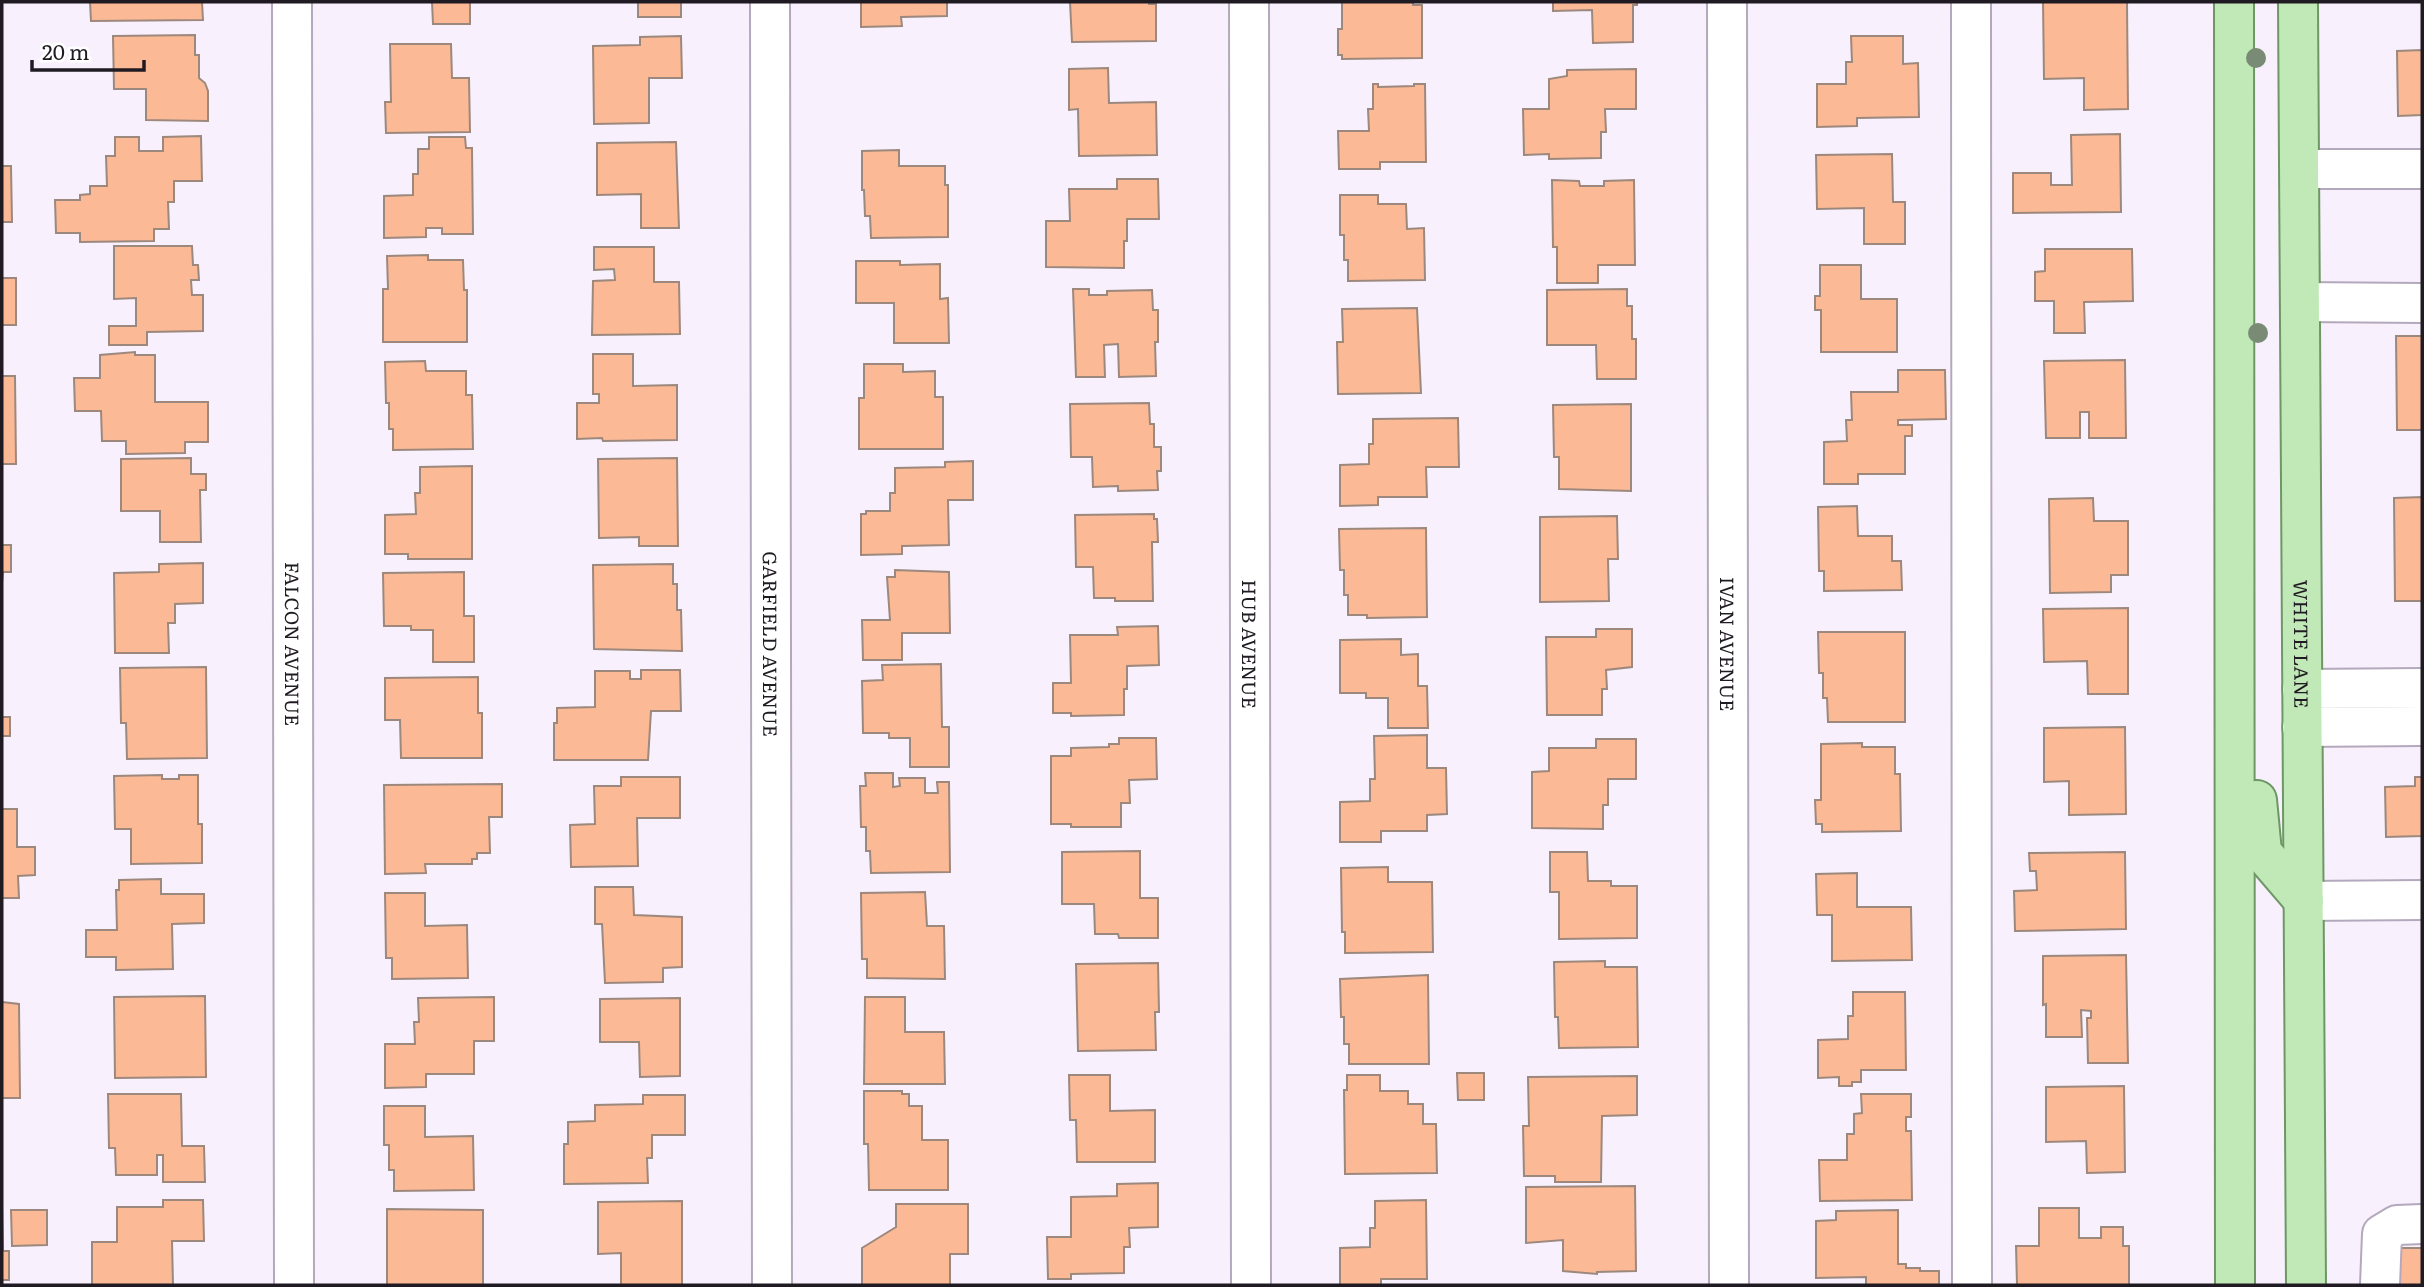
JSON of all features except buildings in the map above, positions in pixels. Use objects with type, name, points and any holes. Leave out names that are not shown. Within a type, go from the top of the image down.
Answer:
[{"type":"main road","points":[[2234,2],[2235,1285]]},
{"type":"main road","name":"WHITE LANE","points":[[2298,2],[2306,1285]]},
{"type":"main road","points":[[2235,537],[2262,852],[2304,901]]},
{"type":"street","name":"FALCON AVENUE","points":[[292,2],[294,1285]]},
{"type":"street","name":"GARFIELD AVENUE","points":[[770,2],[772,1285]]},
{"type":"street","name":"HUB AVENUE","points":[[1249,2],[1251,1285]]},
{"type":"street","name":"IVAN AVENUE","points":[[1727,2],[1728,1285]]},
{"type":"street","points":[[1971,2],[1972,1285]]},
{"type":"street","points":[[2301,169],[2410,169]]},
{"type":"street","points":[[2301,302],[2410,303]]},
{"type":"street","points":[[2302,689],[2422,688]]},
{"type":"street","points":[[2302,727],[2418,732]]},
{"type":"street","points":[[2304,901],[2422,900]]},
{"type":"street","points":[[2380,1285],[2382,1234],[2397,1224],[2422,1224]]}]
